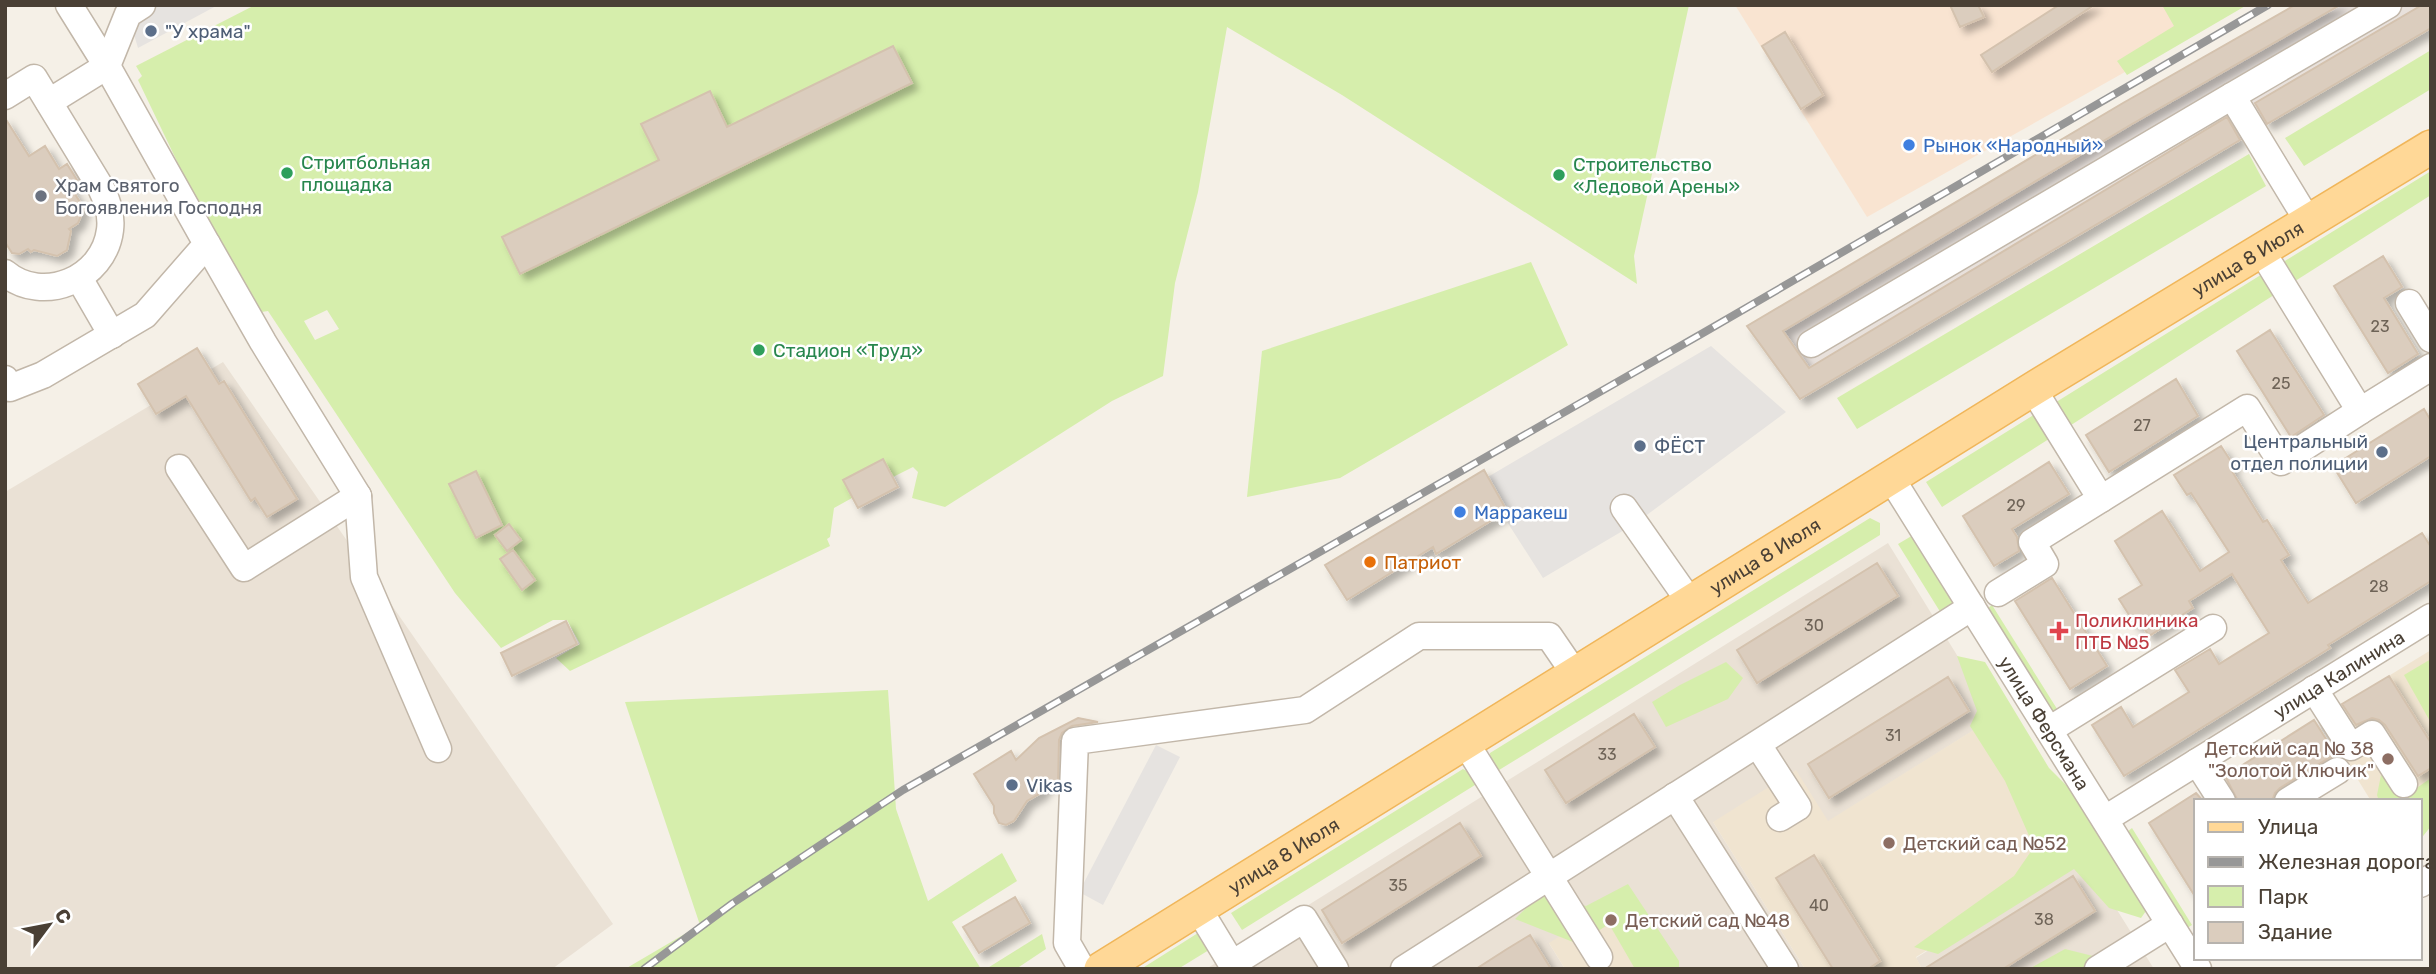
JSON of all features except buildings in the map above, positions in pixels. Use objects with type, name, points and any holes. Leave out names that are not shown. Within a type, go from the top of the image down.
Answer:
[{"type":"main road","name":"улица 8 Июля","points":[[1101,969],[2033,389],[2431,147]]},
{"type":"street","points":[[69,5],[107,66],[263,342],[358,496],[365,577],[438,749]]},
{"type":"street","points":[[49,102],[107,66],[128,14],[142,5]]},
{"type":"street","points":[[1811,344],[2388,5]]},
{"type":"street","points":[[5,96],[34,78],[101,188],[110,216],[107,245],[100,258],[79,278],[59,285],[37,286],[23,283],[5,273]]},
{"type":"street","points":[[2232,96],[2308,221]]},
{"type":"street","points":[[7,386],[43,375],[145,315],[207,244]]},
{"type":"street","points":[[2261,250],[2360,411]]},
{"type":"street","points":[[79,278],[112,335]]},
{"type":"street","points":[[2409,303],[2431,339]]},
{"type":"street","points":[[1998,593],[2045,564],[2032,542],[2247,408],[2281,462],[2431,367]]},
{"type":"street","points":[[2033,389],[2101,499]]},
{"type":"street","points":[[179,468],[244,568],[358,496]]},
{"type":"street","name":"улица Ферсмана","points":[[1891,478],[2170,924],[2194,954]]},
{"type":"street","points":[[1624,508],[1690,602]]},
{"type":"street","points":[[1404,969],[1972,607]]},
{"type":"street","name":"улица Калинина","points":[[2105,819],[2431,617]]},
{"type":"street","points":[[2049,730],[2213,628]]},
{"type":"street","points":[[1082,969],[1067,943],[1075,741],[1305,710],[1419,636],[1549,636],[1575,674]]},
{"type":"street","points":[[2314,689],[2351,747],[2372,734],[2404,784]]},
{"type":"street","points":[[1465,743],[1599,957]]},
{"type":"street","points":[[1758,745],[1798,807],[1780,818]]},
{"type":"street","points":[[2197,762],[2221,799]]},
{"type":"street","points":[[2291,799],[2337,771]]},
{"type":"street","points":[[1675,796],[1785,969]]},
{"type":"street","points":[[1198,908],[1234,966],[1304,919],[1335,969]]},
{"type":"street","points":[[2098,969],[2170,924]]},
{"type":"shaded area","name":"\"У храма\"","points":[[120,5],[218,5],[138,48],[128,14]]},
{"type":"shaded area","name":"Рынок «Народный»","points":[[1735,5],[2234,5],[2125,72],[1867,217]]},
{"type":"shaded area","points":[[2295,5],[2431,5],[2431,28],[1800,399],[1747,326],[2123,103]]},
{"type":"shaded area","name":"ФЁСТ","points":[[1711,346],[1786,412],[1636,523],[1543,578],[1481,481]]},
{"type":"shaded area","points":[[223,362],[613,924],[552,969],[5,969],[5,492]]},
{"type":"shaded area","points":[[1888,543],[1995,717],[1828,822],[1713,822],[1805,969],[1667,969],[1549,943],[1565,969],[1206,969]]},
{"type":"shaded area","name":"Детский сад № 38 \"Золотой Ключик\"","points":[[2431,650],[2431,808],[2422,802],[2422,799],[2370,799],[2320,718]]},
{"type":"shaded area","name":"Детский сад №52","points":[[1980,726],[2066,864],[1916,957],[1922,969],[1805,969],[1713,822],[1796,770],[1828,821]]},
{"type":"shaded area","points":[[1156,745],[1180,757],[1103,905],[1079,892]]},
{"type":"shaded area","points":[[2082,854],[2154,969],[1922,969],[1916,958]]},
{"type":"shaded area","name":"Детский сад №48","points":[[1622,897],[1667,969],[1565,969],[1549,943]]},
{"type":"green space","name":"Стадион «Труд»","points":[[255,5],[1689,5],[1634,256],[1637,284],[1342,95],[1227,27],[1198,192],[1175,283],[1163,376],[1112,401],[945,507],[912,498],[918,472],[913,467],[893,477],[898,487],[858,508],[852,498],[834,508],[830,537],[827,539],[830,546],[570,671],[556,658],[580,644],[567,620],[553,620],[501,648],[455,593],[268,311],[255,313],[219,249],[138,80],[142,76],[136,66]],"holes":[[[327,310],[339,329],[315,340],[304,321]]]},
{"type":"green space","points":[[2162,5],[2247,5],[2127,75],[2117,61],[2174,26]]},
{"type":"green space","points":[[2431,50],[2431,89],[2304,166],[2285,138]]},
{"type":"green space","points":[[2249,154],[2266,186],[1857,429],[1837,398]]},
{"type":"green space","points":[[2431,171],[2431,195],[2292,283],[2280,264]]},
{"type":"green space","points":[[1531,262],[1568,345],[1340,478],[1247,497],[1262,351]]},
{"type":"green space","points":[[2264,273],[2277,293],[2068,427],[2053,404]]},
{"type":"green space","points":[[2037,413],[2052,437],[1942,507],[1926,482]]},
{"type":"green space","points":[[1870,518],[1880,523],[1880,535],[1491,775],[1490,753]]},
{"type":"green space","points":[[1915,534],[1961,607],[1944,618],[1898,544]]},
{"type":"green space","points":[[1992,605],[2059,712],[2054,715],[1987,609]]},
{"type":"green space","points":[[1957,656],[1985,662],[2049,768],[2092,811],[2158,894],[2141,918],[2109,908],[2074,869],[1938,954],[1914,947],[2014,876],[2034,847],[2005,781],[1970,726],[1977,711]]},
{"type":"green space","points":[[2431,659],[2431,723],[2404,675]]},
{"type":"green space","points":[[1726,662],[1743,678],[1728,699],[1666,727],[1652,702]]},
{"type":"green space","points":[[888,690],[896,809],[928,901],[1002,853],[1017,881],[952,922],[981,969],[625,969],[700,925],[625,702]]},
{"type":"green space","points":[[1463,769],[1483,780],[1242,930],[1231,913]]},
{"type":"green space","points":[[2381,775],[2411,792],[2431,778],[2431,826],[2422,837],[2422,799],[2378,799]]},
{"type":"green space","points":[[2132,828],[2192,925],[2187,928],[2127,832]]},
{"type":"green space","points":[[1628,884],[1679,961],[1679,969],[1635,969],[1609,924],[1578,944],[1515,919],[1542,892],[1586,906]]},
{"type":"green space","points":[[1198,933],[1209,950],[1178,969],[1141,969]]},
{"type":"green space","points":[[1042,934],[1046,949],[1016,969],[986,969]]},
{"type":"green space","points":[[2065,949],[2097,957],[2104,969],[2029,969]]},
{"type":"railway","points":[[644,969],[733,903],[903,790],[1703,333],[2268,5]]},
{"type":"place","name":"\"У храма\"","points":[[151,31]]},
{"type":"place","name":"Рынок «Народный»","points":[[1909,145]]},
{"type":"place","name":"Стритбольная площадка","points":[[287,173]]},
{"type":"place","name":"Строительство «Ледовой Арены»","points":[[1559,175]]},
{"type":"place","name":"Храм Святого Богоявления Господня","points":[[41,196]]},
{"type":"place","name":"Стадион «Труд»","points":[[759,350]]},
{"type":"place","name":"ФЁСТ","points":[[1640,446]]},
{"type":"place","name":"Центральный отдел полиции","points":[[2382,452]]},
{"type":"place","name":"Марракеш","points":[[1460,512]]},
{"type":"place","name":"Патриот","points":[[1370,562]]},
{"type":"place","name":"Поликлиника ПТБ №5","points":[[2059,631]]},
{"type":"place","name":"Детский сад № 38 \"Золотой Ключик\"","points":[[2388,759]]},
{"type":"place","name":"Vikas","points":[[1012,785]]},
{"type":"place","name":"Детский сад №52","points":[[1889,843]]},
{"type":"place","name":"Детский сад №48","points":[[1611,920]]}]
